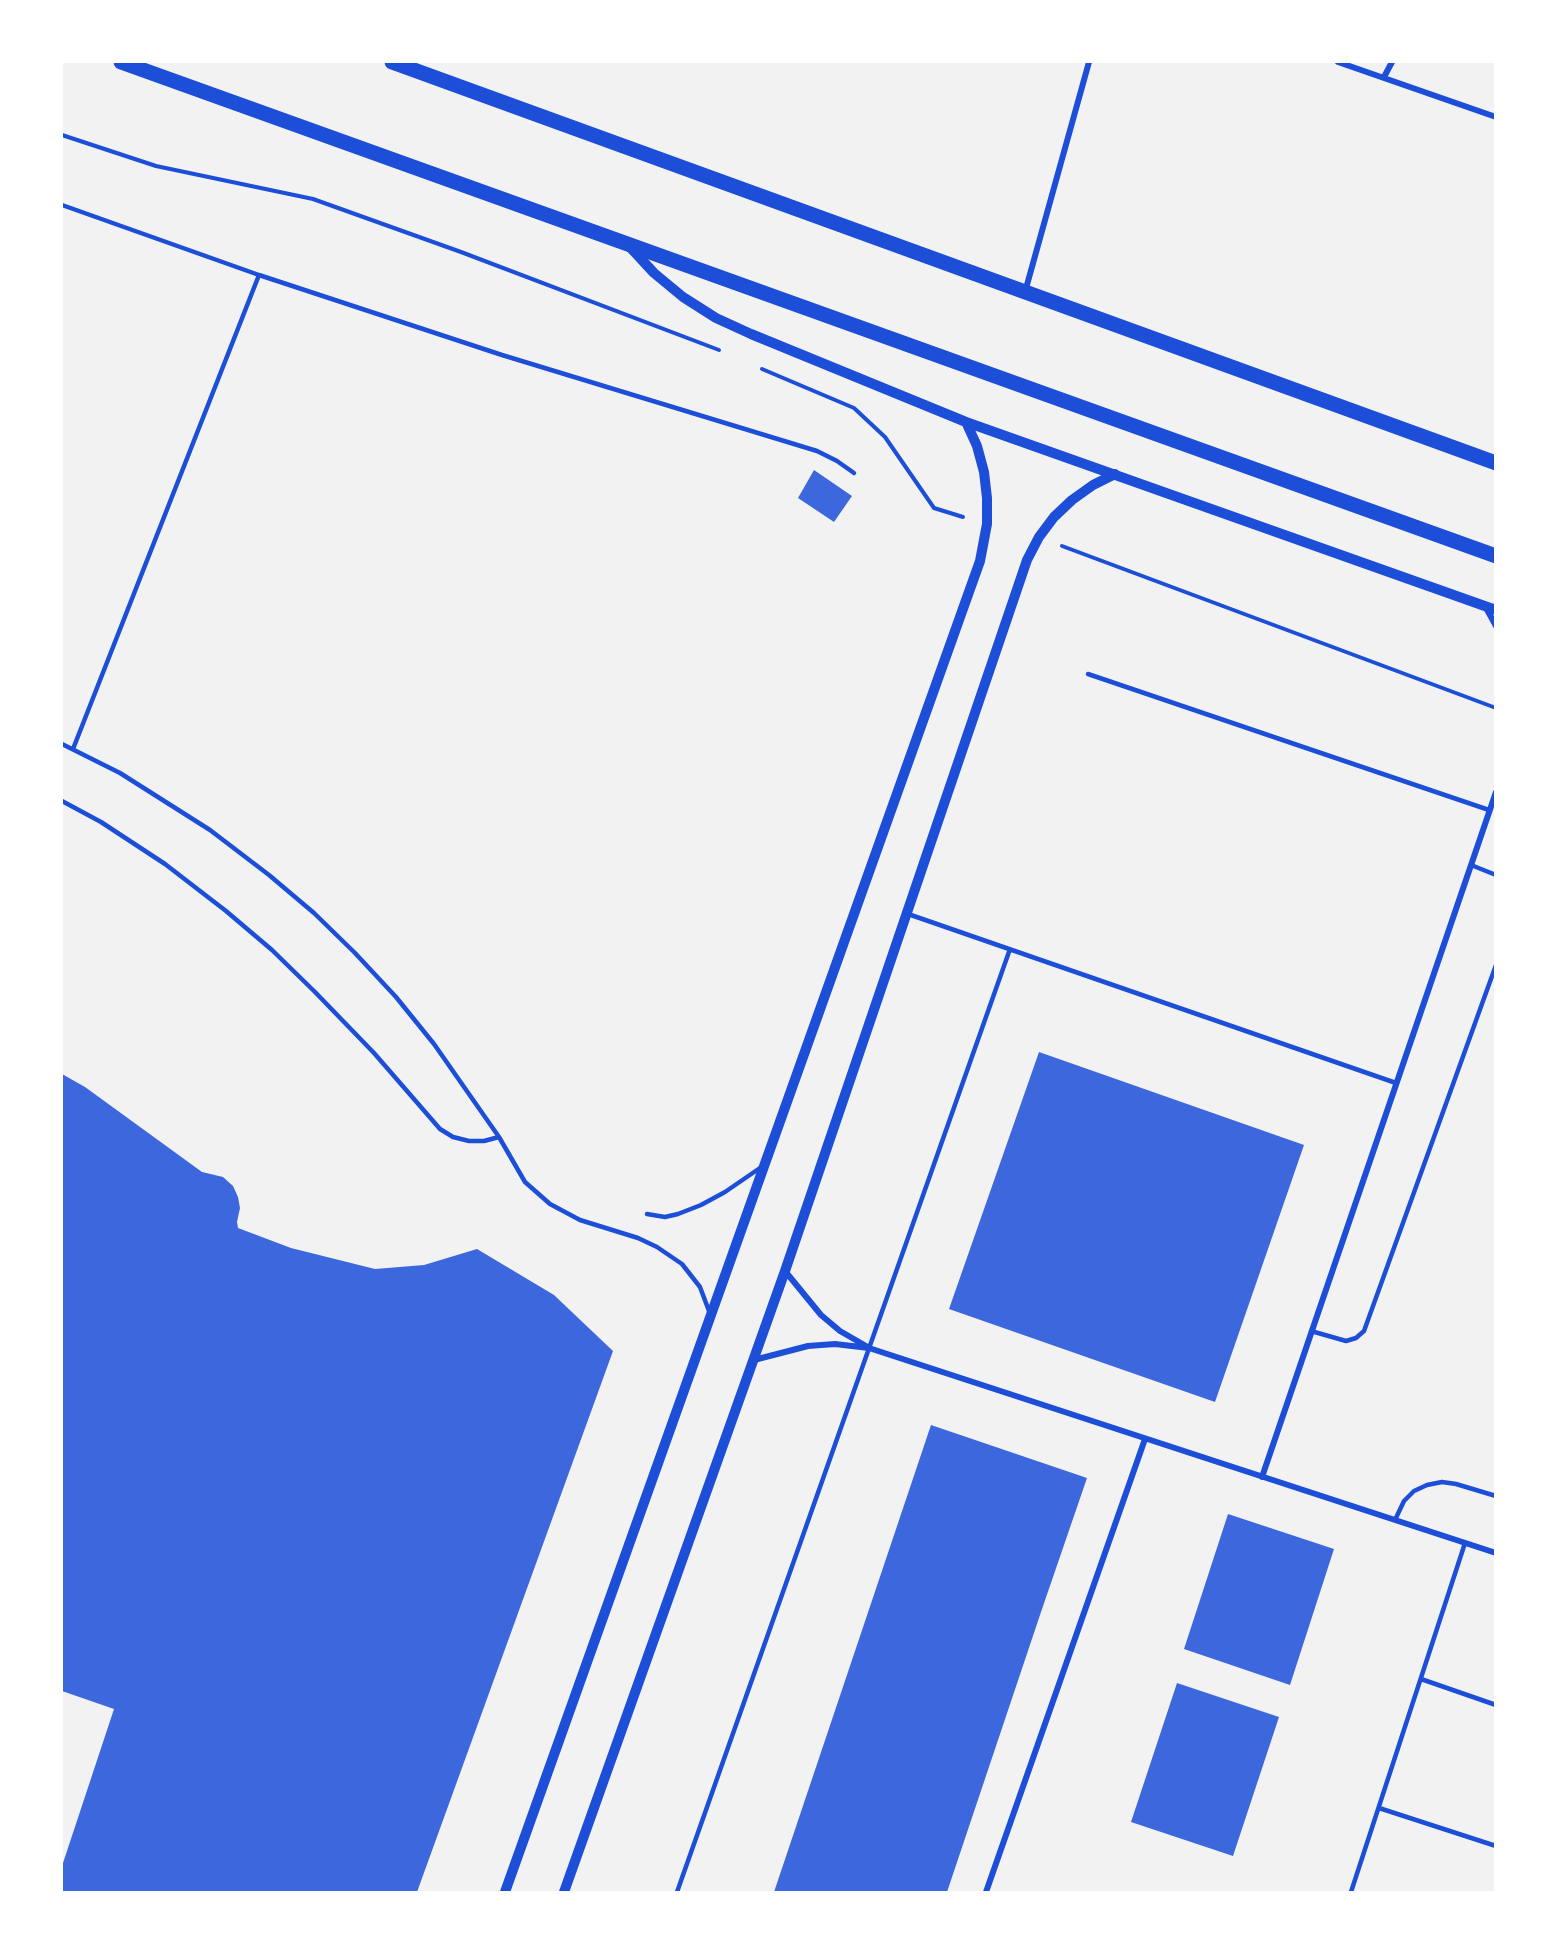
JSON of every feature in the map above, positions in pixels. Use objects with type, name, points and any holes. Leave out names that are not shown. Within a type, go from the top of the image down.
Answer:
[{"type":"main road","points":[[121,62],[1496,556]]},
{"type":"main road","points":[[392,62],[1496,464]]},
{"type":"street","points":[[1025,293],[1089,62]]},
{"type":"street","points":[[1338,62],[1496,117]]},
{"type":"street","points":[[1384,77],[1392,62]]},
{"type":"street","points":[[628,244],[654,273],[683,297],[716,318],[751,334],[966,422],[1490,608],[1496,626]]},
{"type":"street","points":[[505,1893],[980,561],[987,524],[987,498],[984,472],[977,446],[966,422]]},
{"type":"street","points":[[564,1893],[785,1271],[1027,560],[1039,537],[1054,517],[1093,485],[1115,474]]},
{"type":"street","points":[[1262,1477],[1496,792]]},
{"type":"street","points":[[785,1271],[821,1315],[840,1331],[869,1348]]},
{"type":"street","points":[[753,1360],[808,1346],[835,1344],[869,1348],[1496,1553]]},
{"type":"street","points":[[986,1893],[1145,1438]]},
{"type":"lane","points":[[62,205],[258,275],[502,355],[817,451],[854,473]]},
{"type":"lane","points":[[73,749],[258,275]]},
{"type":"lane","points":[[1088,674],[1489,810]]},
{"type":"lane","points":[[62,744],[120,774],[210,830],[314,913],[356,953],[404,1006],[452,1068],[499,1137],[525,1182],[550,1204],[580,1220],[638,1238],[657,1247],[682,1264],[700,1287],[711,1316]]},
{"type":"lane","points":[[62,801],[101,822],[165,864],[257,937],[338,1015],[440,1129],[453,1137],[469,1141],[484,1141],[499,1137]]},
{"type":"lane","points":[[1471,865],[1496,875]]},
{"type":"lane","points":[[906,914],[1396,1083]]},
{"type":"lane","points":[[677,1893],[1010,949]]},
{"type":"lane","points":[[1311,1331],[1346,1341],[1356,1338],[1369,1322],[1496,966]]},
{"type":"lane","points":[[647,1214],[678,1215],[725,1192],[765,1164]]},
{"type":"lane","points":[[1395,1520],[1404,1501],[1414,1491],[1427,1485],[1442,1482],[1456,1484],[1496,1496]]},
{"type":"lane","points":[[1351,1893],[1465,1543]]},
{"type":"lane","points":[[1421,1679],[1496,1705]]},
{"type":"lane","points":[[1379,1808],[1496,1846]]},
{"type":"path","points":[[62,135],[156,166],[313,199],[693,339],[725,353]]},
{"type":"path","points":[[757,366],[854,408],[885,437],[934,508],[987,524]]},
{"type":"path","points":[[1039,537],[1496,708]]},
{"type":"building","points":[[814,470],[852,496],[834,522],[798,498]]},
{"type":"building","points":[[1039,1052],[1304,1145],[1215,1402],[949,1309]]},
{"type":"building","points":[[62,1074],[85,1087],[202,1172],[223,1177],[233,1186],[238,1197],[240,1208],[238,1228],[291,1248],[375,1269],[424,1265],[477,1249],[554,1295],[613,1351],[417,1892],[62,1892],[62,1866],[114,1709],[62,1691]]},
{"type":"building","points":[[931,1425],[1087,1478],[947,1892],[774,1892]]},
{"type":"building","points":[[1228,1514],[1334,1549],[1290,1685],[1184,1649]]},
{"type":"building","points":[[1177,1683],[1279,1717],[1233,1856],[1131,1822]]}]
